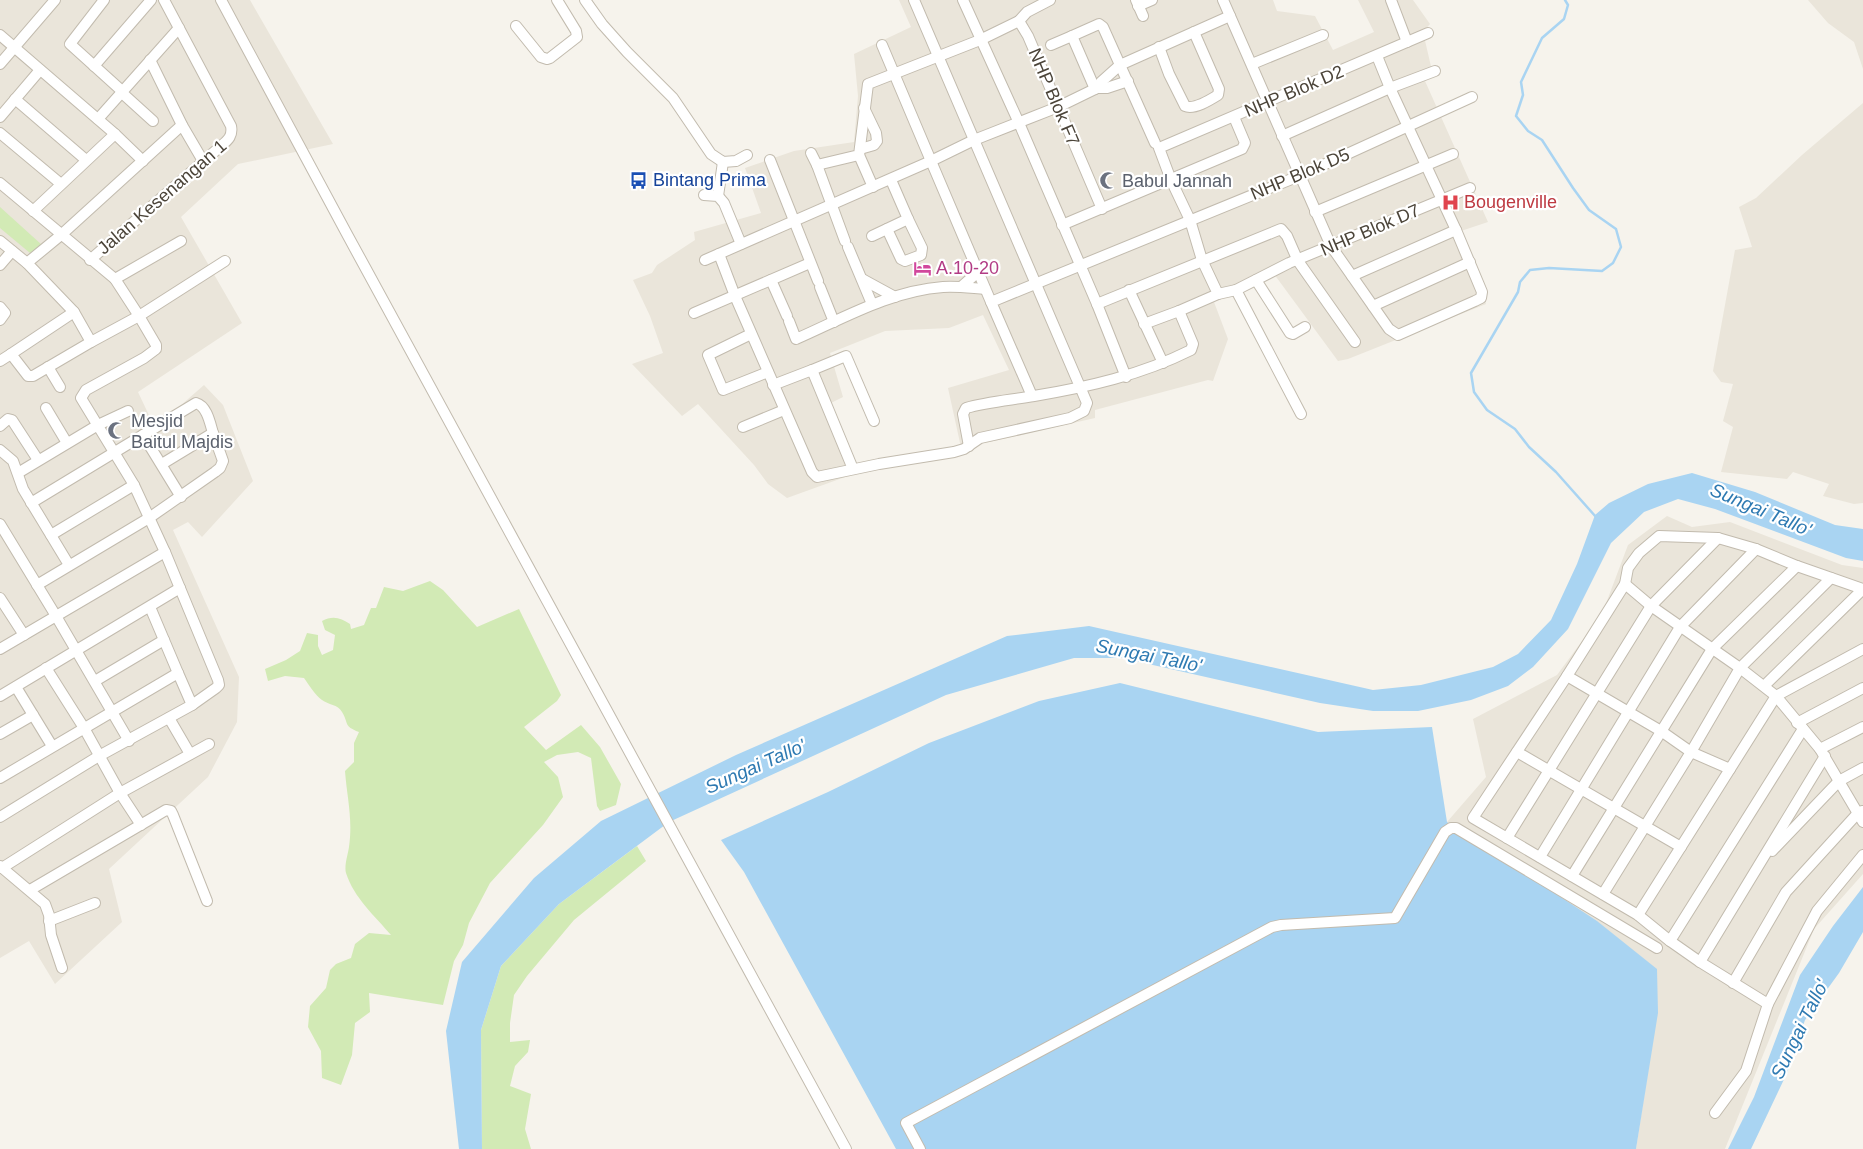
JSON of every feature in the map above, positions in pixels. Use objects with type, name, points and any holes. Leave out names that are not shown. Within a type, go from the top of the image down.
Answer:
[{"type":"street","points":[[0,64],[55,0]]},
{"type":"street","points":[[104,0],[70,42],[70,46],[153,121]]},
{"type":"street","points":[[94,66],[151,0]]},
{"type":"street","name":"Jalan Kesenangan 1","points":[[90,260],[230,139],[232,132],[231,126],[164,0]]},
{"type":"street","points":[[220,0],[846,1149]]},
{"type":"street","points":[[585,0],[602,24],[627,52],[669,93],[706,148],[723,162],[736,161],[747,155]]},
{"type":"street","points":[[719,254],[773,385],[815,475],[820,477],[852,469],[954,452],[969,446],[983,436],[1029,428],[1084,411],[1087,402],[914,0]]},
{"type":"street","points":[[963,0],[1019,123],[1097,304],[1123,378]]},
{"type":"street","points":[[873,187],[859,152],[868,84],[980,40],[1019,20],[1027,12],[1050,0]]},
{"type":"street","points":[[1139,7],[1152,0]]},
{"type":"street","points":[[1223,0],[1331,246],[1389,330],[1398,335],[1475,301],[1480,298],[1482,292],[1442,198],[1426,167],[1377,56]]},
{"type":"street","points":[[1391,0],[1407,42]]},
{"type":"street","points":[[516,26],[541,57],[550,58],[577,36],[561,2]]},
{"type":"street","points":[[705,260],[891,180],[974,140],[1058,107],[1096,88],[1120,65],[1230,16]]},
{"type":"street","name":"NHP Blok F7","points":[[1019,20],[1028,36],[1102,209]]},
{"type":"street","points":[[1051,45],[1095,25],[1101,25],[1190,220],[1202,260],[1218,294]]},
{"type":"street","points":[[98,119],[179,28]]},
{"type":"street","points":[[1159,47],[1169,74],[1185,106],[1190,108],[1212,99],[1218,95],[1219,89],[1194,32]]},
{"type":"street","name":"NHP Blok D2","points":[[1157,146],[1268,103],[1428,34]]},
{"type":"street","points":[[0,35],[98,119],[143,161]]},
{"type":"street","points":[[1252,64],[1323,35]]},
{"type":"street","points":[[1072,36],[1096,88]]},
{"type":"street","points":[[882,45],[1032,396]]},
{"type":"street","points":[[150,60],[182,125],[204,161]]},
{"type":"street","points":[[0,117],[40,70]]},
{"type":"street","points":[[1282,136],[1390,88],[1435,71]]},
{"type":"street","points":[[1096,88],[1103,89],[1128,81]]},
{"type":"street","name":"NHP Blok D5","points":[[992,302],[1299,176],[1472,97]]},
{"type":"street","points":[[15,99],[86,160]]},
{"type":"street","points":[[816,165],[859,152],[878,141],[864,107]]},
{"type":"street","points":[[1062,225],[1242,150],[1245,143],[1234,117]]},
{"type":"street","points":[[27,263],[61,235],[182,125]]},
{"type":"street","points":[[0,133],[61,184]]},
{"type":"street","points":[[33,211],[115,134]]},
{"type":"street","points":[[811,153],[846,244],[872,304]]},
{"type":"street","points":[[1315,212],[1426,167],[1453,154]]},
{"type":"street","points":[[770,160],[834,322]]},
{"type":"street","points":[[718,196],[723,162]]},
{"type":"street","points":[[887,229],[901,259],[905,261],[921,254],[922,248],[891,180]]},
{"type":"street","points":[[0,183],[115,280],[156,345],[156,349],[144,358],[82,395],[81,398],[134,485],[165,552],[219,682],[216,688],[192,705],[100,756],[0,817]]},
{"type":"street","name":"NHP Blok D7","points":[[1144,324],[1218,294],[1236,290],[1289,263],[1298,261],[1442,198],[1470,188]]},
{"type":"street","points":[[704,195],[718,196],[724,202],[742,244]]},
{"type":"street","points":[[872,236],[908,219]]},
{"type":"street","points":[[1097,304],[1281,229],[1285,232],[1298,261],[1355,342]]},
{"type":"street","points":[[1352,276],[1456,230]]},
{"type":"street","points":[[115,280],[181,241]]},
{"type":"street","points":[[0,242],[27,263],[74,312],[91,342]]},
{"type":"street","points":[[0,265],[12,251]]},
{"type":"street","points":[[11,354],[28,376],[33,376],[139,316],[225,261]]},
{"type":"street","points":[[1373,306],[1470,262]]},
{"type":"street","points":[[694,314],[810,263]]},
{"type":"street","points":[[961,287],[978,272]]},
{"type":"street","points":[[862,278],[895,297]]},
{"type":"street","points":[[771,280],[796,339],[872,304],[895,297],[943,287],[985,289]]},
{"type":"street","points":[[1256,280],[1290,333],[1293,334],[1305,328]]},
{"type":"street","points":[[1129,290],[1162,363]]},
{"type":"street","points":[[1236,290],[1301,414]]},
{"type":"street","points":[[0,307],[5,313],[0,320]]},
{"type":"street","points":[[969,446],[963,414],[966,408],[1080,388],[1123,378],[1162,363],[1193,348],[1179,311]]},
{"type":"street","points":[[0,361],[74,312]]},
{"type":"street","points":[[751,334],[708,356],[723,390],[768,372]]},
{"type":"street","points":[[773,385],[812,370],[844,353],[874,421]]},
{"type":"street","points":[[48,367],[60,387]]},
{"type":"street","points":[[812,370],[852,469]]},
{"type":"street","points":[[31,503],[196,403],[201,405],[206,412],[222,457],[222,465],[181,497],[149,518],[37,584]]},
{"type":"street","points":[[46,408],[67,443]]},
{"type":"street","points":[[743,427],[784,410]]},
{"type":"street","points":[[18,473],[98,425],[128,411]]},
{"type":"street","points":[[0,426],[8,419],[12,420],[37,460]]},
{"type":"street","points":[[162,464],[213,433]]},
{"type":"street","points":[[144,435],[181,497]]},
{"type":"street","points":[[0,450],[13,460],[20,482],[31,503],[69,565]]},
{"type":"street","points":[[13,460],[37,460]]},
{"type":"street","points":[[51,535],[134,485]]},
{"type":"street","points":[[0,524],[113,710],[129,741]]},
{"type":"street","points":[[1764,686],[1863,589],[1797,566],[1756,549],[1718,538],[1660,536],[1639,553],[1628,568],[1625,584],[1473,818],[1641,917],[1700,962],[1768,1004]]},
{"type":"street","points":[[1507,838],[1651,606],[1718,538]]},
{"type":"street","points":[[1540,857],[1680,627],[1756,549]]},
{"type":"street","points":[[0,649],[165,552]]},
{"type":"street","points":[[1572,876],[1712,648],[1797,566]]},
{"type":"street","points":[[1603,894],[1691,752],[1740,668],[1831,578]]},
{"type":"street","points":[[1625,584],[1651,606],[1740,668],[1776,696],[1822,753],[1861,815],[1786,892],[1733,983]]},
{"type":"street","points":[[0,696],[180,588]]},
{"type":"street","points":[[0,598],[24,635]]},
{"type":"street","points":[[150,607],[192,705]]},
{"type":"street","points":[[95,681],[164,640]]},
{"type":"street","points":[[1634,934],[1641,917],[1681,847],[1776,696],[1863,649]]},
{"type":"street","points":[[46,668],[141,825]]},
{"type":"street","points":[[0,778],[178,673]]},
{"type":"street","points":[[1567,676],[1661,731],[1691,752],[1730,769]]},
{"type":"street","points":[[16,687],[52,746]]},
{"type":"street","points":[[1670,941],[1800,726],[1863,688]]},
{"type":"street","points":[[0,734],[33,715]]},
{"type":"street","points":[[169,718],[190,754]]},
{"type":"street","points":[[1700,962],[1759,865],[1822,753],[1863,727]]},
{"type":"street","points":[[62,968],[50,934],[45,904],[1,867],[120,793],[209,744]]},
{"type":"street","points":[[1517,752],[1681,847]]},
{"type":"street","points":[[1759,865],[1839,781],[1863,768]]},
{"type":"street","points":[[30,890],[166,810],[171,811],[207,901]]},
{"type":"street","points":[[920,1149],[906,1123],[1272,927],[1395,918],[1446,832],[1451,828],[1456,828],[1657,948]]},
{"type":"street","points":[[1715,1113],[1746,1071],[1768,1004],[1816,911],[1863,854]]},
{"type":"street","points":[[49,921],[95,903]]},
{"type":"shaded area","points":[[0,0],[250,0],[333,144],[238,164],[181,217],[242,323],[138,392],[155,428],[204,385],[223,405],[253,481],[202,537],[188,522],[173,530],[239,677],[237,722],[208,777],[109,869],[122,922],[55,984],[29,941],[0,958]]},
{"type":"shaded area","points":[[899,0],[1273,0],[1277,11],[1315,16],[1333,50],[1374,32],[1358,0],[1413,0],[1430,24],[1423,32],[1433,75],[1425,81],[1488,222],[1455,233],[1486,304],[1348,359],[1338,361],[1274,274],[1214,302],[1228,339],[1213,381],[1208,380],[1095,410],[1095,418],[981,444],[962,452],[948,388],[1009,370],[983,315],[949,328],[885,331],[830,353],[843,397],[829,404],[859,472],[787,498],[768,484],[754,465],[698,404],[682,416],[632,364],[663,353],[650,316],[633,280],[652,273],[657,265],[695,240],[694,232],[761,213],[745,168],[794,151],[854,142],[858,96],[854,54],[911,27]]},
{"type":"shaded area","points":[[1808,0],[1863,0],[1863,69],[1854,42],[1828,23]]},
{"type":"shaded area","points":[[1863,103],[1863,503],[1854,504],[1823,496],[1829,484],[1793,472],[1787,479],[1721,472],[1733,427],[1723,421],[1733,384],[1721,382],[1713,371],[1735,250],[1752,247],[1739,207],[1756,198],[1802,155]]},
{"type":"shaded area","points":[[1667,516],[1692,527],[1730,522],[1842,565],[1863,568],[1863,874],[1814,929],[1725,1149],[1636,1149],[1650,1058],[1447,822],[1486,777],[1473,719],[1557,675],[1602,614],[1628,545]]},
{"type":"green space","points":[[0,207],[42,245],[30,253],[0,228]]},
{"type":"green space","points":[[430,581],[443,590],[477,627],[519,609],[561,695],[557,701],[524,727],[546,750],[581,725],[600,747],[621,784],[616,805],[600,811],[597,806],[591,758],[578,752],[557,755],[544,762],[558,777],[563,797],[543,825],[490,883],[469,923],[463,945],[454,961],[443,1005],[369,993],[370,1012],[355,1023],[352,1055],[341,1085],[322,1078],[321,1051],[308,1027],[310,1006],[326,988],[330,970],[336,964],[351,958],[355,944],[369,933],[391,935],[354,891],[346,873],[350,827],[345,771],[354,762],[354,743],[359,732],[348,726],[338,707],[319,698],[304,678],[285,676],[268,681],[265,669],[286,660],[300,651],[307,633],[318,635],[318,646],[322,655],[333,650],[335,635],[325,630],[322,621],[330,618],[340,619],[350,624],[351,629],[364,625],[371,608],[376,608],[384,587],[403,591]]},
{"type":"green space","points":[[637,846],[646,861],[574,920],[527,976],[514,995],[510,1023],[510,1042],[530,1040],[528,1052],[515,1066],[510,1086],[531,1094],[525,1129],[531,1149],[482,1149],[481,1030],[501,966],[559,904]]},
{"type":"water","name":"Sungai Tallo'","points":[[1692,473],[1755,492],[1835,525],[1863,529],[1863,561],[1846,558],[1715,509],[1678,499],[1644,512],[1611,543],[1568,629],[1533,667],[1508,686],[1471,700],[1418,711],[1373,711],[1320,703],[1122,658],[1074,658],[946,695],[669,822],[559,904],[501,966],[481,1030],[482,1149],[459,1149],[446,1031],[462,962],[534,878],[601,821],[736,755],[1007,636],[1089,626],[1373,690],[1421,685],[1493,667],[1518,654],[1551,620],[1577,564],[1595,515],[1609,503],[1648,484]]},
{"type":"water","points":[[1120,683],[1318,732],[1432,727],[1447,822],[1597,921],[1657,969],[1658,1013],[1636,1149],[896,1149],[744,872],[721,840],[828,792],[929,743],[1039,701]]},
{"type":"water","name":"Sungai Tallo'","points":[[1863,887],[1863,932],[1839,973],[1805,1020],[1787,1073],[1751,1149],[1728,1149],[1754,1097],[1800,975],[1833,926]]},
{"type":"waterway","points":[[1565,0],[1568,5],[1564,19],[1542,38],[1521,82],[1523,95],[1516,116],[1528,131],[1542,140],[1589,210],[1616,229],[1621,247],[1613,263],[1602,271],[1549,268],[1530,270],[1520,282],[1518,292],[1471,373],[1474,392],[1487,410],[1515,429],[1529,447],[1556,472],[1596,517]]},
{"type":"place","name":"Bintang Prima","points":[[639,180]]},
{"type":"place","name":"Babul Jannah","points":[[1108,181]]},
{"type":"place","name":"Bougenville","points":[[1450,202]]},
{"type":"place","name":"A.10-20","points":[[922,268]]},
{"type":"place","name":"Mesjid Baitul Majdis","points":[[117,431]]}]
